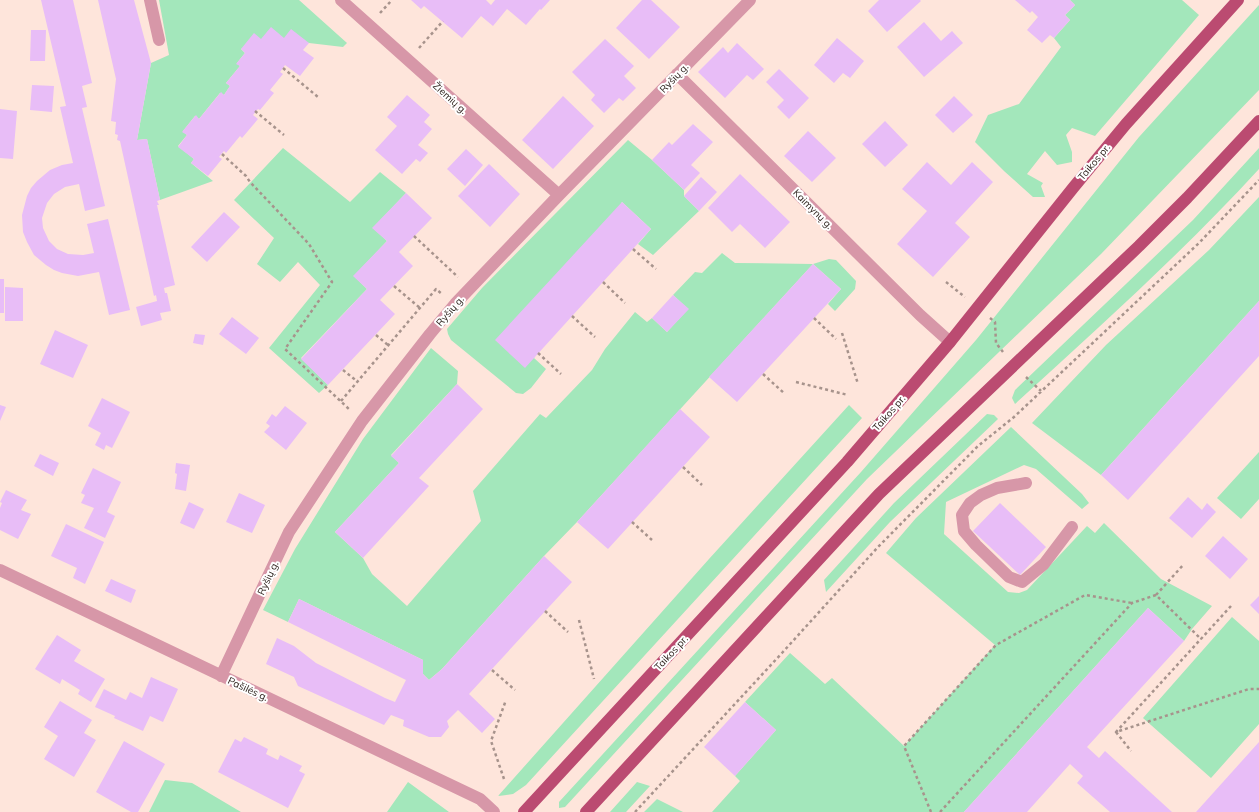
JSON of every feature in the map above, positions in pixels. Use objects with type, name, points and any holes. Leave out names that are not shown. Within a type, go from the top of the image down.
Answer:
[{"type":"main road","name":"Taikos pr.","points":[[524,812],[827,484],[950,342],[1126,124],[1238,0]]},
{"type":"main road","points":[[586,812],[879,494],[1171,214],[1259,121]]},
{"type":"street","points":[[150,0],[159,40]]},
{"type":"street","name":"Žiemių g.","points":[[341,0],[559,195]]},
{"type":"street","name":"Ryšių g.","points":[[221,676],[289,532],[362,421],[430,334],[455,304],[559,195],[750,0]]},
{"type":"street","name":"Kaimynų g.","points":[[677,74],[920,315],[950,342]]},
{"type":"street","points":[[1026,483],[997,488],[981,495],[970,504],[962,515],[964,531],[1009,577],[1022,582],[1044,564],[1072,527]]},
{"type":"street","name":"Pašilės g.","points":[[0,570],[480,799],[494,812]]},
{"type":"path","points":[[408,61],[443,21]]},
{"type":"path","points":[[282,68],[318,97]]},
{"type":"path","points":[[255,111],[284,135]]},
{"type":"path","points":[[222,154],[246,176],[309,244],[332,282],[285,349],[362,421]]},
{"type":"path","points":[[634,812],[782,654],[878,547],[978,446],[1014,417],[1199,243],[1259,180]]},
{"type":"path","points":[[414,236],[470,289]]},
{"type":"path","points":[[633,249],[656,269]]},
{"type":"path","points":[[603,282],[625,303]]},
{"type":"path","points":[[946,282],[995,322],[996,343],[1014,365],[1041,391]]},
{"type":"path","points":[[394,286],[420,308]]},
{"type":"path","points":[[341,401],[436,288],[455,304]]},
{"type":"path","points":[[572,316],[594,337]]},
{"type":"path","points":[[814,318],[836,339]]},
{"type":"path","points":[[842,333],[858,384]]},
{"type":"path","points":[[376,335],[388,345]]},
{"type":"path","points":[[538,353],[561,374]]},
{"type":"path","points":[[343,370],[358,382]]},
{"type":"path","points":[[763,374],[785,394]]},
{"type":"path","points":[[796,382],[848,395]]},
{"type":"path","points":[[682,467],[702,485]]},
{"type":"path","points":[[632,522],[652,540]]},
{"type":"path","points":[[931,812],[904,746],[996,645],[1085,595],[1132,603],[1156,595],[1184,564]]},
{"type":"path","points":[[1156,595],[1202,639]]},
{"type":"path","points":[[940,812],[1132,603]]},
{"type":"path","points":[[1116,732],[1231,606]]},
{"type":"path","points":[[545,611],[568,632]]},
{"type":"path","points":[[579,620],[594,679]]},
{"type":"path","points":[[492,670],[515,690]]},
{"type":"path","points":[[1116,732],[1250,688],[1259,689]]},
{"type":"path","points":[[504,779],[490,741],[506,700]]},
{"type":"path","points":[[1116,732],[1131,752]]},
{"type":"green space","points":[[159,0],[299,0],[347,43],[343,47],[284,38],[261,39],[241,49],[245,53],[237,63],[240,66],[226,83],[230,86],[224,95],[220,93],[199,119],[195,116],[183,131],[187,135],[178,146],[194,159],[191,163],[213,181],[160,200],[147,139],[137,140],[151,63],[169,55]]},
{"type":"green space","points":[[1070,0],[1182,0],[1199,15],[1095,136],[1072,128],[1066,135],[1072,152],[1072,162],[1057,165],[1045,151],[1027,174],[1043,183],[1041,186],[1045,197],[1033,197],[975,142],[988,115],[1019,104],[1061,47],[1054,38],[1070,20],[1065,15],[1075,5]]},
{"type":"green space","points":[[1259,5],[1259,90],[1101,254],[867,479],[565,807],[559,808],[559,802],[861,472],[976,340],[1139,137]]},
{"type":"green space","points":[[628,140],[684,190],[684,196],[699,211],[653,255],[638,244],[651,229],[622,202],[534,358],[546,369],[531,388],[523,394],[516,393],[451,340],[447,329],[482,288]]},
{"type":"green space","points":[[283,148],[350,202],[380,172],[406,193],[373,228],[387,241],[354,276],[367,289],[301,358],[328,385],[319,393],[269,348],[320,285],[298,262],[280,282],[257,264],[274,238],[234,200]]},
{"type":"green space","points":[[1259,148],[1259,169],[1230,200],[1140,289],[1015,404],[1012,398],[1015,390],[1193,220]]},
{"type":"green space","points":[[1259,197],[1259,301],[1101,475],[1032,423],[1106,345],[1209,250]]},
{"type":"green space","points":[[722,253],[735,263],[813,264],[442,669],[429,680],[423,674],[423,660],[299,599],[288,622],[263,610],[295,549],[363,439],[431,348],[458,371],[457,384],[391,455],[399,463],[335,532],[363,558],[372,574],[407,606],[481,521],[473,491],[540,414],[546,418],[592,370],[605,349],[635,312],[647,322],[652,318],[667,332],[688,309],[673,295],[695,272],[702,273]]},
{"type":"green space","points":[[829,259],[836,260],[856,281],[855,289],[835,311],[828,304],[841,289],[813,264]]},
{"type":"green space","points":[[849,405],[862,418],[526,785],[513,794],[498,796],[709,559]]},
{"type":"green space","points":[[987,414],[994,415],[998,419],[890,522],[826,592],[824,580],[894,503]]},
{"type":"green space","points":[[1011,427],[1082,494],[1089,503],[1082,509],[1036,469],[1024,465],[946,502],[944,534],[1008,592],[1019,593],[1027,590],[1087,526],[1095,533],[1104,523],[1161,579],[1212,606],[1192,629],[1184,641],[1148,608],[964,812],[712,812],[740,781],[735,776],[776,730],[745,702],[790,653],[825,684],[832,678],[904,746],[995,645],[886,553],[916,518]]},
{"type":"green space","points":[[1259,452],[1259,499],[1241,519],[1217,498]]},
{"type":"green space","points":[[1232,617],[1259,641],[1259,724],[1211,778],[1143,718]]},
{"type":"green space","points":[[165,780],[192,783],[241,812],[149,812]]},
{"type":"green space","points":[[408,782],[449,812],[387,812]]},
{"type":"green space","points":[[637,782],[650,786],[626,812],[610,812]]},
{"type":"green space","points":[[657,799],[683,812],[644,812]]},
{"type":"building","points":[[41,0],[73,0],[92,83],[82,86],[87,107],[82,108],[105,206],[85,211],[79,184],[65,187],[54,194],[47,203],[42,218],[43,228],[49,241],[57,249],[68,254],[83,255],[94,253],[87,224],[108,219],[130,310],[109,315],[99,272],[78,276],[54,270],[34,255],[23,232],[22,215],[27,196],[31,188],[50,170],[62,165],[73,163],[60,107],[66,106]]},
{"type":"building","points":[[98,0],[134,0],[151,63],[137,140],[147,139],[160,200],[157,201],[159,205],[157,205],[175,285],[164,288],[165,293],[167,293],[171,311],[160,313],[162,320],[141,326],[136,307],[157,301],[156,295],[154,296],[120,141],[117,140],[118,135],[115,134],[116,122],[111,121],[116,79]]},
{"type":"building","points":[[411,0],[486,0],[491,5],[495,0],[550,0],[526,25],[507,9],[493,26],[481,16],[462,38],[424,6],[421,9]]},
{"type":"building","points":[[642,0],[651,0],[680,27],[649,59],[616,28]]},
{"type":"building","points":[[879,0],[921,1],[887,32],[868,11]]},
{"type":"building","points":[[1015,0],[1070,0],[1075,5],[1065,15],[1070,20],[1054,38],[1050,35],[1042,43],[1027,30],[1038,17],[1032,11],[1030,13]]},
{"type":"building","points":[[924,22],[941,41],[952,31],[963,43],[924,77],[897,47]]},
{"type":"building","points":[[271,27],[284,38],[291,29],[309,43],[303,50],[314,58],[300,76],[285,65],[280,72],[283,74],[270,90],[274,93],[260,110],[258,109],[253,115],[258,119],[242,138],[240,136],[226,153],[224,151],[219,157],[222,159],[208,176],[191,163],[194,159],[178,147],[187,135],[182,132],[196,115],[199,119],[221,92],[224,95],[230,86],[226,83],[240,66],[236,64],[245,53],[241,49],[254,33],[261,39]]},
{"type":"building","points":[[31,30],[46,30],[45,61],[30,61]]},
{"type":"building","points":[[837,38],[864,61],[850,78],[843,73],[834,83],[814,65]]},
{"type":"building","points":[[605,39],[634,66],[624,76],[636,88],[623,101],[619,98],[604,113],[591,100],[595,95],[572,72]]},
{"type":"building","points":[[737,43],[764,69],[753,80],[747,75],[725,98],[698,72],[723,47],[728,53]]},
{"type":"building","points":[[779,69],[809,98],[789,119],[777,107],[784,100],[766,82]]},
{"type":"building","points":[[32,85],[54,86],[52,112],[30,110]]},
{"type":"building","points":[[407,95],[430,115],[424,122],[432,129],[418,145],[428,153],[420,162],[416,159],[402,174],[375,150],[397,126],[387,117]]},
{"type":"building","points":[[563,96],[594,126],[553,169],[522,140]]},
{"type":"building","points":[[954,96],[973,115],[953,133],[935,115]]},
{"type":"building","points":[[0,109],[17,111],[13,159],[0,158]]},
{"type":"building","points":[[885,121],[908,145],[885,167],[862,144]]},
{"type":"building","points":[[693,124],[713,142],[691,165],[700,173],[684,190],[652,160],[669,142],[672,145]]},
{"type":"building","points":[[808,131],[836,158],[812,182],[784,156]]},
{"type":"building","points":[[466,149],[483,165],[465,186],[447,169]]},
{"type":"building","points":[[927,162],[951,185],[972,162],[993,182],[955,223],[970,237],[933,277],[897,244],[927,211],[902,189]]},
{"type":"building","points":[[489,164],[520,194],[490,227],[458,196]]},
{"type":"building","points":[[740,174],[790,222],[765,248],[740,224],[732,232],[708,208]]},
{"type":"building","points":[[701,177],[717,192],[699,211],[684,196]]},
{"type":"building","points":[[406,193],[432,218],[399,252],[413,266],[380,300],[395,314],[328,385],[301,359],[367,289],[353,276],[387,241],[372,228]]},
{"type":"building","points":[[622,202],[651,229],[525,368],[495,340]]},
{"type":"building","points":[[224,212],[240,227],[207,262],[191,247]]},
{"type":"building","points":[[813,264],[841,289],[737,402],[709,377]]},
{"type":"building","points":[[0,279],[4,279],[4,313],[0,313]]},
{"type":"building","points":[[5,287],[23,288],[23,321],[5,321]]},
{"type":"building","points":[[673,295],[689,309],[667,332],[652,318]]},
{"type":"building","points":[[1259,301],[1259,356],[1128,500],[1101,475]]},
{"type":"building","points":[[232,317],[259,338],[246,354],[219,334]]},
{"type":"building","points":[[55,330],[88,345],[73,378],[40,364]]},
{"type":"building","points":[[195,334],[205,335],[203,345],[193,343]]},
{"type":"building","points":[[457,384],[483,409],[419,478],[429,486],[363,558],[335,532],[399,463],[391,456]]},
{"type":"building","points":[[102,398],[130,412],[112,448],[106,445],[104,450],[95,445],[101,433],[88,426]]},
{"type":"building","points":[[0,405],[6,407],[0,421]]},
{"type":"building","points":[[285,406],[307,423],[286,450],[264,432],[270,426],[266,423],[272,414],[276,417]]},
{"type":"building","points":[[680,409],[710,437],[608,549],[577,522]]},
{"type":"building","points":[[40,454],[59,463],[53,476],[34,466]]},
{"type":"building","points":[[176,463],[190,465],[186,491],[175,489],[177,474],[175,473]]},
{"type":"building","points":[[93,468],[121,482],[107,512],[115,516],[105,538],[84,528],[94,508],[81,503],[85,495],[81,493]]},
{"type":"building","points":[[6,490],[27,500],[21,510],[31,514],[18,539],[0,530],[0,508],[2,503],[0,502]]},
{"type":"building","points":[[239,493],[265,505],[252,533],[226,522]]},
{"type":"building","points":[[1188,497],[1202,510],[1207,503],[1216,512],[1192,538],[1169,518]]},
{"type":"building","points":[[189,502],[204,509],[194,529],[180,523]]},
{"type":"building","points":[[1000,503],[1046,547],[1020,575],[973,531]]},
{"type":"building","points":[[66,524],[104,542],[85,584],[73,578],[77,568],[51,556]]},
{"type":"building","points":[[1223,536],[1248,559],[1230,579],[1205,556]]},
{"type":"building","points":[[544,556],[572,582],[469,694],[495,719],[482,733],[458,710],[447,721],[449,727],[441,737],[429,737],[403,726],[404,720],[391,715],[384,725],[298,686],[294,677],[266,664],[277,638],[294,646],[316,663],[395,702],[406,680],[288,622],[299,599],[423,660],[423,674],[429,680],[442,669]]},
{"type":"building","points":[[111,579],[136,590],[131,603],[105,591]]},
{"type":"building","points":[[1259,596],[1259,614],[1250,605]]},
{"type":"building","points":[[1148,608],[1184,641],[1087,747],[1099,758],[1105,751],[1172,812],[1110,812],[1077,783],[1083,776],[1070,764],[1027,812],[964,812]]},
{"type":"building","points":[[57,635],[81,650],[74,661],[105,679],[91,702],[78,694],[80,690],[62,679],[60,684],[35,669]]},
{"type":"building","points":[[151,677],[178,689],[163,722],[150,716],[143,731],[114,718],[115,716],[95,707],[104,689],[126,700],[130,692],[142,698]]},
{"type":"building","points":[[60,701],[92,720],[84,733],[96,740],[74,777],[44,759],[58,736],[44,727]]},
{"type":"building","points":[[745,702],[776,730],[735,776],[704,747]]},
{"type":"building","points":[[244,737],[268,749],[266,754],[278,760],[280,755],[302,766],[299,771],[305,774],[288,808],[218,772],[235,739],[241,742]]},
{"type":"building","points":[[124,741],[165,764],[138,812],[131,812],[96,792]]},
{"type":"building","points":[[1259,742],[1259,812],[1196,812]]}]
